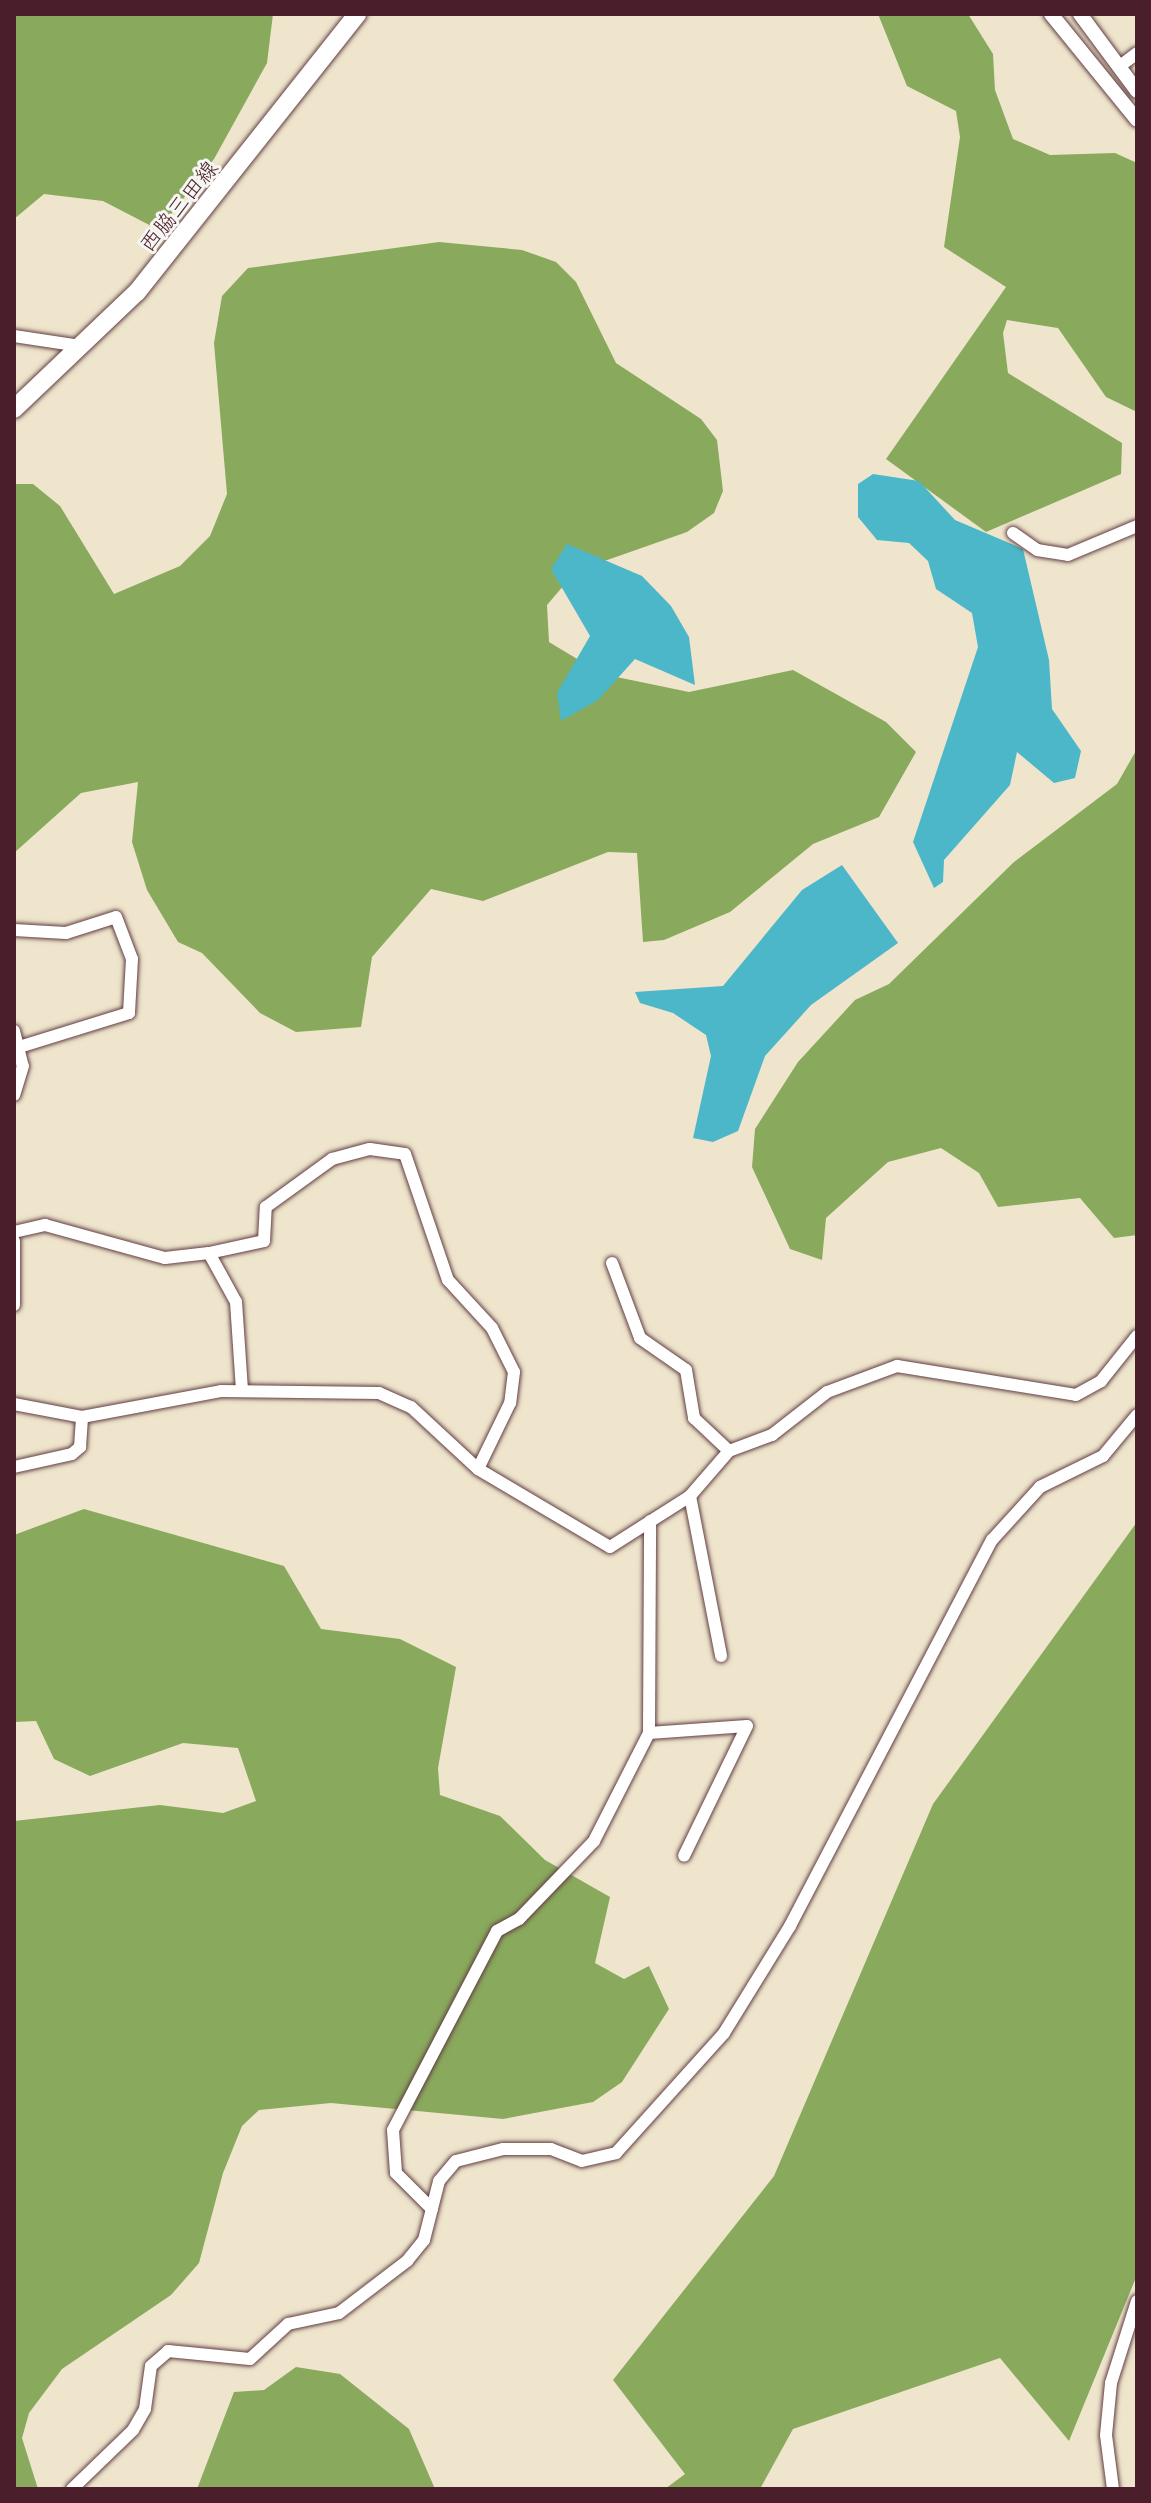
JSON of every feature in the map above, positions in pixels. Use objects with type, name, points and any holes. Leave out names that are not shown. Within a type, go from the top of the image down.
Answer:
[{"type":"main road","name":"西脇三田線","points":[[14,409],[80,346],[198,220],[357,14]]},
{"type":"street","points":[[1051,14],[1137,120]]},
{"type":"street","points":[[1080,14],[1137,91]]},
{"type":"street","points":[[1120,66],[1137,53]]},
{"type":"street","points":[[14,336],[80,346]]},
{"type":"street","points":[[1013,533],[1037,550],[1068,555],[1137,526]]},
{"type":"street","points":[[14,930],[66,933],[116,917],[132,959],[129,1013],[19,1047]]},
{"type":"street","points":[[14,1031],[23,1082],[14,1095]]},
{"type":"street","points":[[14,1232],[45,1225],[165,1258],[209,1253],[264,1241],[266,1207],[332,1159],[370,1149],[405,1154],[448,1280],[492,1328],[514,1372],[510,1403],[478,1469]]},
{"type":"street","points":[[14,1241],[14,1305]]},
{"type":"street","points":[[209,1253],[236,1302],[242,1390]]},
{"type":"street","points":[[612,1263],[640,1338],[686,1370],[694,1418],[729,1451]]},
{"type":"street","points":[[14,1404],[82,1417],[242,1390],[360,1390],[395,1397],[478,1469],[610,1547],[690,1496],[729,1451],[772,1435],[814,1397],[897,1366],[1076,1395],[1101,1381],[1137,1336]]},
{"type":"street","points":[[72,2489],[141,2419],[158,2358],[192,2350],[250,2359],[300,2317],[339,2313],[407,2261],[424,2240],[445,2170],[478,2152],[551,2149],[582,2161],[616,2153],[724,2033],[838,1846],[992,1540],[1040,1487],[1103,1456],[1137,1415]]},
{"type":"street","points":[[14,1467],[72,1454],[80,1447],[82,1417]]},
{"type":"street","points":[[690,1496],[721,1656]]},
{"type":"street","points":[[432,2209],[396,2173],[393,2130],[497,1931],[519,1919],[594,1841],[649,1733],[650,1521]]},
{"type":"street","points":[[649,1733],[747,1726],[684,1856]]},
{"type":"street","points":[[1113,2489],[1106,2435],[1111,2383],[1137,2301]]},
{"type":"green space","points":[[14,14],[273,14],[267,63],[214,159],[159,230],[103,201],[44,194],[14,219]]},
{"type":"green space","points":[[878,14],[968,14],[993,54],[995,90],[1013,139],[1050,155],[1115,153],[1137,163],[1137,412],[1106,397],[1058,328],[1007,320],[1003,333],[1008,373],[1122,443],[1121,474],[986,532],[886,459],[1006,287],[944,247],[960,137],[956,111],[907,86]]},
{"type":"green space","points":[[439,242],[522,250],[556,262],[576,282],[616,363],[701,419],[717,440],[723,491],[714,513],[687,532],[576,571],[547,605],[549,642],[602,674],[689,692],[793,670],[886,722],[916,752],[879,817],[813,844],[730,912],[664,940],[643,942],[637,853],[608,852],[483,901],[431,889],[372,957],[361,1027],[296,1032],[260,1013],[202,953],[178,942],[147,890],[132,842],[138,782],[81,793],[14,853],[14,484],[33,484],[60,506],[114,594],[180,566],[210,536],[227,494],[214,343],[222,296],[248,268]]},
{"type":"green space","points":[[1137,749],[1137,1235],[1114,1238],[1080,1198],[998,1207],[979,1173],[941,1148],[888,1162],[826,1218],[822,1260],[790,1249],[752,1167],[755,1129],[798,1062],[855,1000],[889,984],[1014,862],[1117,784]]},
{"type":"green space","points":[[84,1509],[284,1566],[321,1629],[400,1639],[456,1667],[438,1768],[440,1795],[500,1816],[545,1860],[610,1897],[595,1963],[624,1979],[649,1966],[669,2009],[622,2082],[593,2102],[503,2119],[331,2103],[259,2110],[242,2126],[223,2173],[199,2263],[171,2295],[62,2369],[29,2413],[22,2438],[38,2489],[14,2489],[14,1821],[160,1805],[223,1813],[256,1801],[238,1748],[183,1743],[90,1776],[54,1759],[36,1721],[14,1722],[14,1535]]},
{"type":"green space","points":[[1137,1522],[1137,2275],[1069,2441],[1000,2358],[793,2429],[760,2489],[665,2489],[685,2474],[613,2380],[774,2176],[933,1804]]},
{"type":"green space","points":[[296,2367],[340,2374],[409,2429],[435,2489],[197,2489],[234,2392],[264,2390]]},
{"type":"water","points":[[873,474],[919,481],[955,520],[1023,549],[1049,660],[1052,709],[1081,751],[1075,778],[1054,783],[1017,752],[1010,785],[944,860],[943,882],[934,888],[913,842],[978,647],[972,613],[936,589],[928,561],[909,543],[877,540],[858,517],[858,484]]},
{"type":"water","points":[[567,544],[642,576],[671,606],[689,637],[695,685],[635,659],[598,700],[561,721],[557,693],[590,636],[551,569]]},
{"type":"water","points":[[842,865],[898,943],[811,1005],[765,1056],[738,1131],[713,1142],[693,1138],[711,1056],[706,1035],[673,1013],[640,1003],[635,992],[723,986],[802,890]]}]
